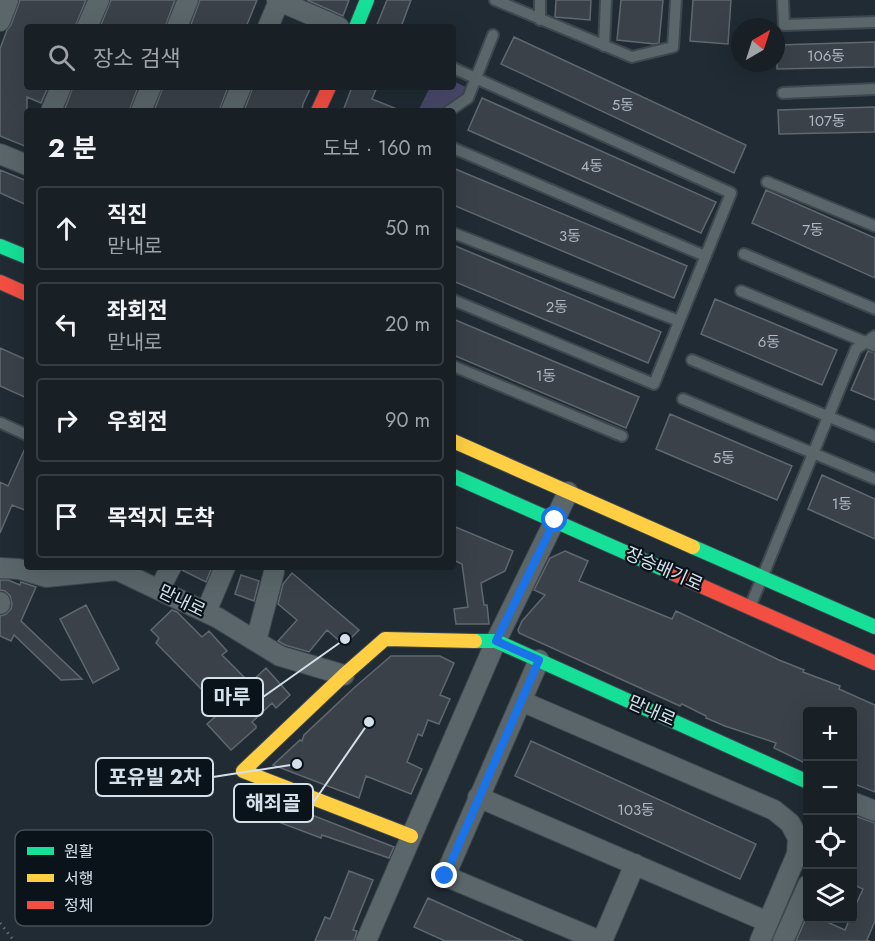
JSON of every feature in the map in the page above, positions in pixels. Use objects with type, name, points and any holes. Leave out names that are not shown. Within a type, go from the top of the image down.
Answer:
[{"type":"street","points":[[0,21],[8,0]]},
{"type":"street","points":[[88,24],[99,0]]},
{"type":"street","points":[[178,24],[188,0]]},
{"type":"street","points":[[269,24],[278,0],[332,24]]},
{"type":"street","points":[[357,24],[367,0]]},
{"type":"street","points":[[52,108],[61,90]]},
{"type":"street","points":[[142,108],[150,90]]},
{"type":"street","points":[[319,108],[328,90]]},
{"type":"street","points":[[0,154],[24,164]]},
{"type":"street","points":[[0,246],[24,256]]},
{"type":"street","points":[[0,282],[24,293]]},
{"type":"street","name":"장승배기로","points":[[456,442],[875,627]]},
{"type":"street","name":"장승배기로","points":[[456,477],[875,663]]},
{"type":"street","points":[[366,941],[496,641],[568,492]]},
{"type":"street","points":[[0,568],[24,570]]},
{"type":"street","points":[[29,570],[48,572]]},
{"type":"street","name":"맏내로","points":[[48,572],[117,570],[206,612],[280,656],[344,675]]},
{"type":"street","points":[[159,590],[169,570]]},
{"type":"street","points":[[206,612],[224,570]]},
{"type":"street","points":[[256,642],[274,572]]},
{"type":"street","name":"맏내로","points":[[411,836],[243,771],[385,639],[496,641],[803,780]]},
{"type":"street","points":[[539,660],[445,876],[601,941],[635,864]]},
{"type":"street","points":[[520,701],[774,810],[790,823],[798,838],[797,854],[760,941]]},
{"type":"street","points":[[478,797],[768,922]]},
{"type":"street","points":[[857,804],[875,811]]},
{"type":"street","points":[[783,941],[803,894]]},
{"type":"lane","points":[[495,0],[632,57],[674,47],[676,0]]},
{"type":"lane","points":[[540,0],[540,20]]},
{"type":"lane","points":[[604,46],[606,0]]},
{"type":"lane","points":[[783,0],[784,25],[875,22]]},
{"type":"lane","points":[[453,108],[468,98],[493,35]]},
{"type":"lane","points":[[456,69],[731,193],[654,384],[456,301]]},
{"type":"lane","points":[[783,93],[875,89]]},
{"type":"lane","points":[[456,149],[705,256]]},
{"type":"lane","points":[[767,182],[875,226]]},
{"type":"lane","points":[[456,234],[679,321]]},
{"type":"lane","points":[[744,254],[875,309]]},
{"type":"lane","points":[[741,291],[872,341]]},
{"type":"lane","points":[[750,607],[856,349],[872,341]]},
{"type":"lane","points":[[692,360],[875,436]]},
{"type":"lane","points":[[456,367],[622,436]]},
{"type":"lane","points":[[683,399],[875,479]]},
{"type":"lane","points":[[1,423],[24,434]]},
{"type":"path","points":[[0,923],[14,941]]},
{"type":"shaded area","points":[[456,82],[472,90],[452,108],[420,108],[428,90],[456,90]]},
{"type":"building","points":[[20,0],[86,0],[76,24],[24,24],[24,90],[47,90],[41,103],[27,97],[27,108],[24,108],[24,146],[0,136],[0,49]]},
{"type":"building","points":[[111,0],[175,0],[166,24],[101,24]]},
{"type":"building","points":[[200,0],[257,0],[247,24],[191,24]]},
{"type":"building","points":[[307,0],[349,0],[343,16]]},
{"type":"building","points":[[387,0],[411,0],[402,24],[377,24]]},
{"type":"building","points":[[556,0],[591,0],[590,20],[555,17]]},
{"type":"building","points":[[621,0],[663,0],[659,43],[617,40]]},
{"type":"building","points":[[693,0],[731,0],[728,44],[690,41]]},
{"type":"building","points":[[514,37],[746,145],[734,173],[501,64]]},
{"type":"building","points":[[875,42],[875,67],[785,69],[785,45]]},
{"type":"building","points":[[72,90],[137,90],[130,108],[65,108]]},
{"type":"building","points":[[162,90],[227,90],[220,108],[155,108]]},
{"type":"building","points":[[252,90],[310,90],[302,108],[245,108]]},
{"type":"building","points":[[351,90],[376,90],[372,99],[394,108],[344,108]]},
{"type":"building","points":[[482,98],[716,202],[701,233],[468,130]]},
{"type":"building","points":[[875,107],[875,132],[779,134],[778,110]]},
{"type":"building","points":[[456,169],[687,266],[674,298],[456,206]]},
{"type":"building","points":[[0,170],[24,180],[24,204],[0,193]]},
{"type":"building","points":[[766,190],[875,238],[875,278],[752,223]]},
{"type":"building","points":[[456,246],[661,332],[648,363],[456,282]]},
{"type":"building","points":[[715,299],[837,350],[822,385],[701,334]]},
{"type":"building","points":[[456,320],[639,397],[626,428],[456,356]]},
{"type":"building","points":[[0,348],[24,359],[24,397],[0,386]]},
{"type":"building","points":[[868,351],[875,353],[875,400],[851,390]]},
{"type":"building","points":[[670,414],[792,466],[777,500],[656,449]]},
{"type":"building","points":[[24,451],[24,510],[12,505],[0,533],[0,482],[8,486]]},
{"type":"building","points":[[822,475],[875,499],[875,539],[808,509]]},
{"type":"building","points":[[456,527],[513,551],[505,571],[481,583],[489,624],[456,624],[454,609],[468,607],[462,564],[456,561]]},
{"type":"building","points":[[565,551],[588,561],[579,581],[672,619],[676,611],[804,670],[803,672],[840,686],[839,689],[875,705],[875,792],[857,785],[857,707],[803,707],[803,762],[774,748],[776,743],[706,718],[682,704],[680,706],[519,633],[522,621],[545,595],[534,590],[550,558]]},
{"type":"building","points":[[182,570],[211,570],[206,582]]},
{"type":"building","points":[[292,573],[359,630],[344,645],[327,630],[309,652],[278,641],[297,620],[278,604],[283,584]]},
{"type":"building","points":[[241,575],[259,581],[254,601],[235,594]]},
{"type":"building","points":[[0,580],[8,580],[20,585],[21,582],[36,587],[21,621],[82,679],[61,680],[14,635],[11,641],[0,636],[0,616],[11,609],[12,604],[10,596],[0,590]]},
{"type":"building","points":[[86,605],[119,669],[93,683],[60,619]]},
{"type":"building","points":[[172,610],[177,612],[202,637],[209,631],[227,651],[222,655],[250,683],[266,668],[290,695],[276,708],[272,703],[252,722],[256,728],[231,750],[207,724],[217,715],[204,702],[209,697],[156,643],[159,638],[151,630]]},
{"type":"building","points":[[391,656],[440,656],[454,663],[440,695],[450,699],[439,724],[428,720],[422,736],[418,734],[407,762],[422,769],[411,794],[366,776],[359,798],[273,765],[300,740],[302,741],[304,735]]},
{"type":"building","points":[[531,741],[756,844],[740,879],[515,776]]},
{"type":"building","points":[[250,791],[394,847],[389,858],[322,835],[321,838],[252,812],[255,805],[247,799]]},
{"type":"building","points":[[857,817],[875,823],[875,921],[867,940],[870,941],[796,941],[804,923],[829,923],[845,930],[848,923],[857,923],[857,902],[863,889],[857,886]]},
{"type":"building","points":[[349,871],[373,880],[353,930],[357,931],[354,941],[315,941],[325,917],[330,919]]},
{"type":"building","points":[[428,898],[523,941],[445,941],[414,927]]},
{"type":"traffic: fast","points":[[357,24],[367,0]]},
{"type":"traffic: fast","points":[[0,246],[24,256]]},
{"type":"traffic: fast","points":[[456,477],[672,573]]},
{"type":"traffic: fast","points":[[693,547],[875,627]]},
{"type":"traffic: fast","points":[[475,641],[496,641],[803,780]]},
{"type":"traffic: slow","points":[[456,442],[693,547]]},
{"type":"traffic: slow","points":[[411,836],[243,771],[385,639],[475,641]]},
{"type":"traffic: jam","points":[[319,108],[328,90]]},
{"type":"traffic: jam","points":[[0,282],[24,293]]},
{"type":"traffic: jam","points":[[672,573],[875,663]]},
{"type":"place","name":"마루","points":[[345,639]]},
{"type":"place","name":"해죄골","points":[[369,722]]},
{"type":"place","name":"포유빌 2차","points":[[297,764]]},
{"type":"route","points":[[445,876],[539,660],[496,641],[555,520]]}]
